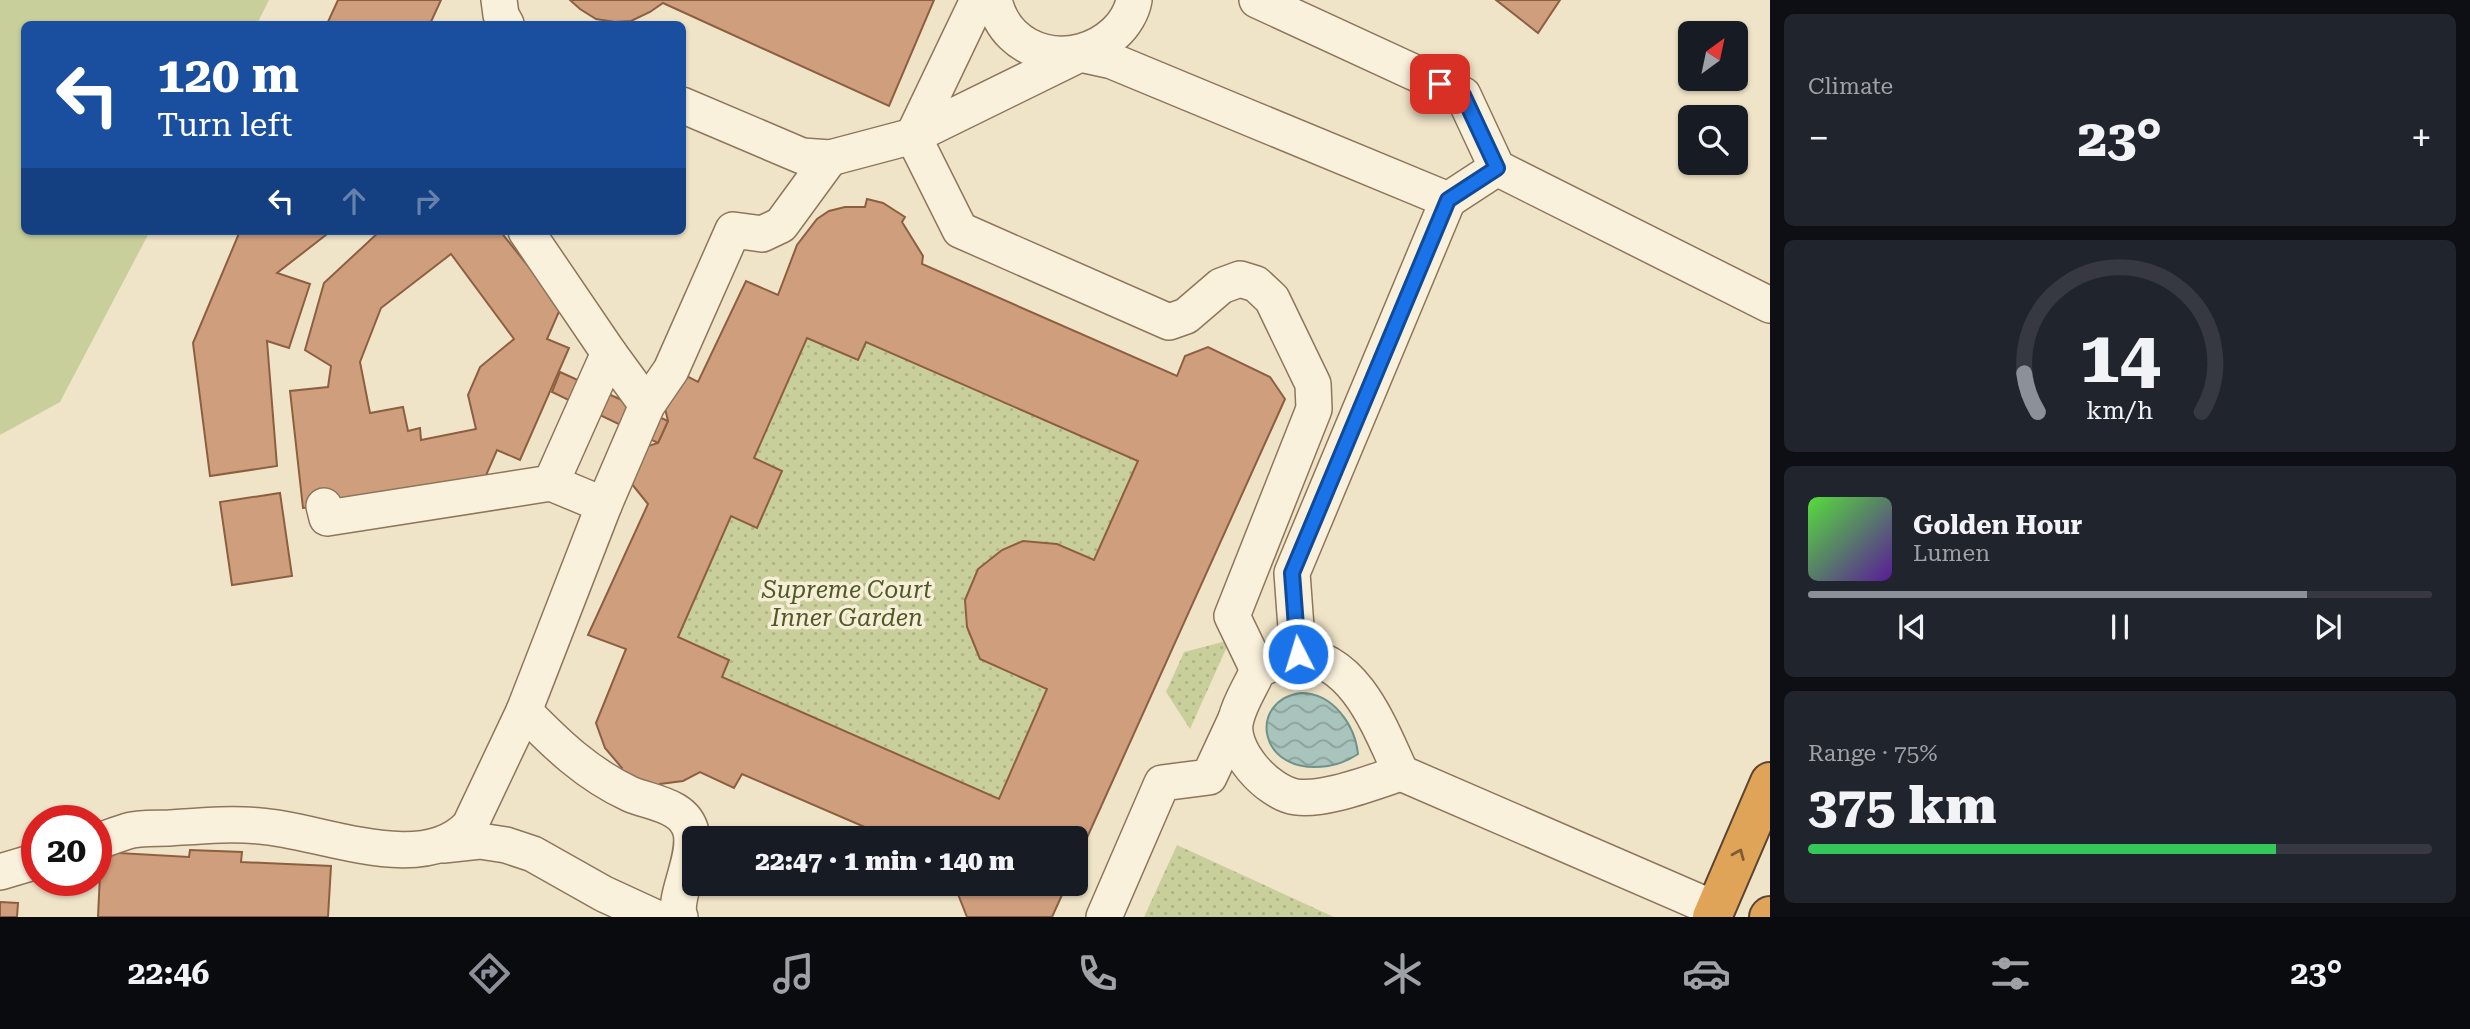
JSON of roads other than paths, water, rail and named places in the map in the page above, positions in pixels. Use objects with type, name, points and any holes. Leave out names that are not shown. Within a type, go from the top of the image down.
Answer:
[{"type":"highway","points":[[1713,913],[1770,782]]},
{"type":"lane","points":[[499,0],[504,21]]},
{"type":"lane","points":[[913,136],[978,0]]},
{"type":"lane","points":[[994,0],[996,9],[1007,27],[1021,42],[1040,51],[1060,56],[1080,54],[1112,61],[1448,200]]},
{"type":"lane","points":[[686,107],[802,156],[830,158],[913,136],[1103,44],[1121,28],[1134,0]]},
{"type":"lane","points":[[1257,0],[1463,95],[1497,168],[1770,305]]},
{"type":"lane","points":[[913,136],[960,230],[1169,322],[1186,316],[1221,286],[1240,279],[1256,284],[1272,299],[1313,384],[1314,409],[1232,616],[1258,670]]},
{"type":"lane","points":[[443,845],[461,835],[470,825],[524,711],[604,505],[647,405],[671,370],[733,230],[762,234],[781,225],[830,158]]},
{"type":"lane","points":[[1298,654],[1292,573],[1448,200],[1497,168]]},
{"type":"lane","points":[[529,235],[608,353],[647,405]]},
{"type":"lane","points":[[551,482],[608,353]]},
{"type":"lane","points":[[324,506],[327,517],[551,482],[604,505]]},
{"type":"lane","points":[[1104,917],[1163,783],[1209,778],[1258,670],[1298,654],[1312,656],[1346,676],[1369,707],[1401,773],[1713,913]]},
{"type":"lane","points":[[524,711],[569,756],[584,767],[614,786],[644,800],[664,805],[680,815],[691,831],[690,868],[680,897],[680,917]]},
{"type":"lane","points":[[1235,721],[1241,751],[1250,766],[1269,785],[1296,797],[1332,794],[1401,773]]},
{"type":"lane","points":[[112,837],[134,830],[261,825],[379,848],[414,850],[480,841],[506,845],[533,854],[604,894],[654,917]]},
{"type":"lane","points":[[0,872],[21,866]]},
{"type":"water","points":[[1301,693],[1323,698],[1340,713],[1352,732],[1358,754],[1328,766],[1304,766],[1286,760],[1274,750],[1268,736],[1267,722],[1272,709],[1284,699]]},
{"type":"park label","name":"Supreme Court Inner Garden","points":[[847,604]]}]
